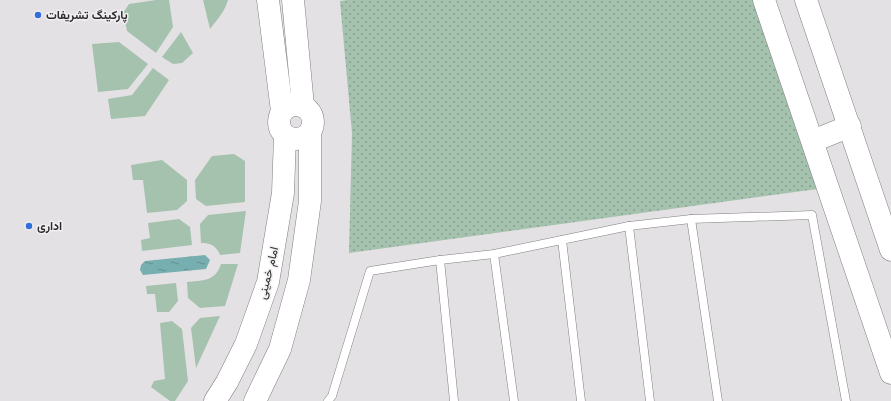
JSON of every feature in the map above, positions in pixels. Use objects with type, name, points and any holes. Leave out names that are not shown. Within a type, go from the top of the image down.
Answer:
[{"type":"street","points":[[268,0],[282,111]]},
{"type":"street","points":[[293,0],[302,106]]},
{"type":"street","points":[[764,0],[891,373]]},
{"type":"street","points":[[806,0],[891,250]]},
{"type":"street","points":[[255,401],[280,349],[299,280],[310,201],[310,132],[313,123],[312,118],[310,113],[302,106],[291,105],[279,115],[278,124],[285,136],[296,139],[306,136],[310,132]]},
{"type":"street","points":[[813,141],[850,126]]},
{"type":"street","name":"امام خمینی","points":[[215,401],[227,382],[246,344],[268,282],[283,193],[285,136]]},
{"type":"lane","points":[[331,399],[370,271],[440,260],[494,254],[629,226],[691,219],[812,215],[846,401]]},
{"type":"lane","points":[[691,219],[718,401]]},
{"type":"lane","points":[[629,226],[650,401]]},
{"type":"lane","points":[[562,240],[581,401]]},
{"type":"lane","points":[[494,254],[514,401]]},
{"type":"lane","points":[[440,260],[454,401]]},
{"type":"green space","points":[[156,0],[169,0],[173,27],[156,53],[127,31],[123,13],[129,4]]},
{"type":"green space","points":[[203,0],[228,0],[223,12],[210,29]]},
{"type":"green space","points":[[755,0],[817,189],[349,253],[352,133],[340,1]]},
{"type":"green space","points":[[181,32],[193,53],[182,63],[173,64],[162,57]]},
{"type":"green space","points":[[119,42],[148,64],[128,89],[98,92],[92,44]]},
{"type":"green space","points":[[153,68],[169,80],[145,116],[111,119],[108,99],[132,95]]},
{"type":"green space","points":[[234,154],[245,161],[245,202],[206,206],[196,199],[195,180],[212,156]]},
{"type":"green space","points":[[162,160],[187,180],[187,201],[177,210],[147,213],[143,180],[133,180],[131,165]]},
{"type":"green space","points":[[246,211],[240,253],[220,255],[217,249],[212,245],[201,243],[200,224],[208,215]]},
{"type":"green space","points":[[179,219],[190,227],[192,245],[142,251],[141,240],[150,238],[148,223]]},
{"type":"green space","points":[[221,264],[238,264],[225,306],[200,308],[188,298],[187,282],[212,277]]},
{"type":"green space","points":[[176,283],[178,301],[169,312],[157,312],[155,294],[147,294],[146,286]]},
{"type":"green space","points":[[220,316],[196,368],[191,328],[200,318]]},
{"type":"green space","points":[[172,321],[182,329],[188,381],[175,401],[170,401],[151,387],[154,381],[165,379],[160,323]]},
{"type":"water","points":[[205,255],[210,260],[206,269],[143,275],[140,270],[141,265],[145,261]]},
{"type":"place","name":"پارکینگ تشریفات","points":[[38,15]]},
{"type":"place","name":"اداری","points":[[29,226]]}]
